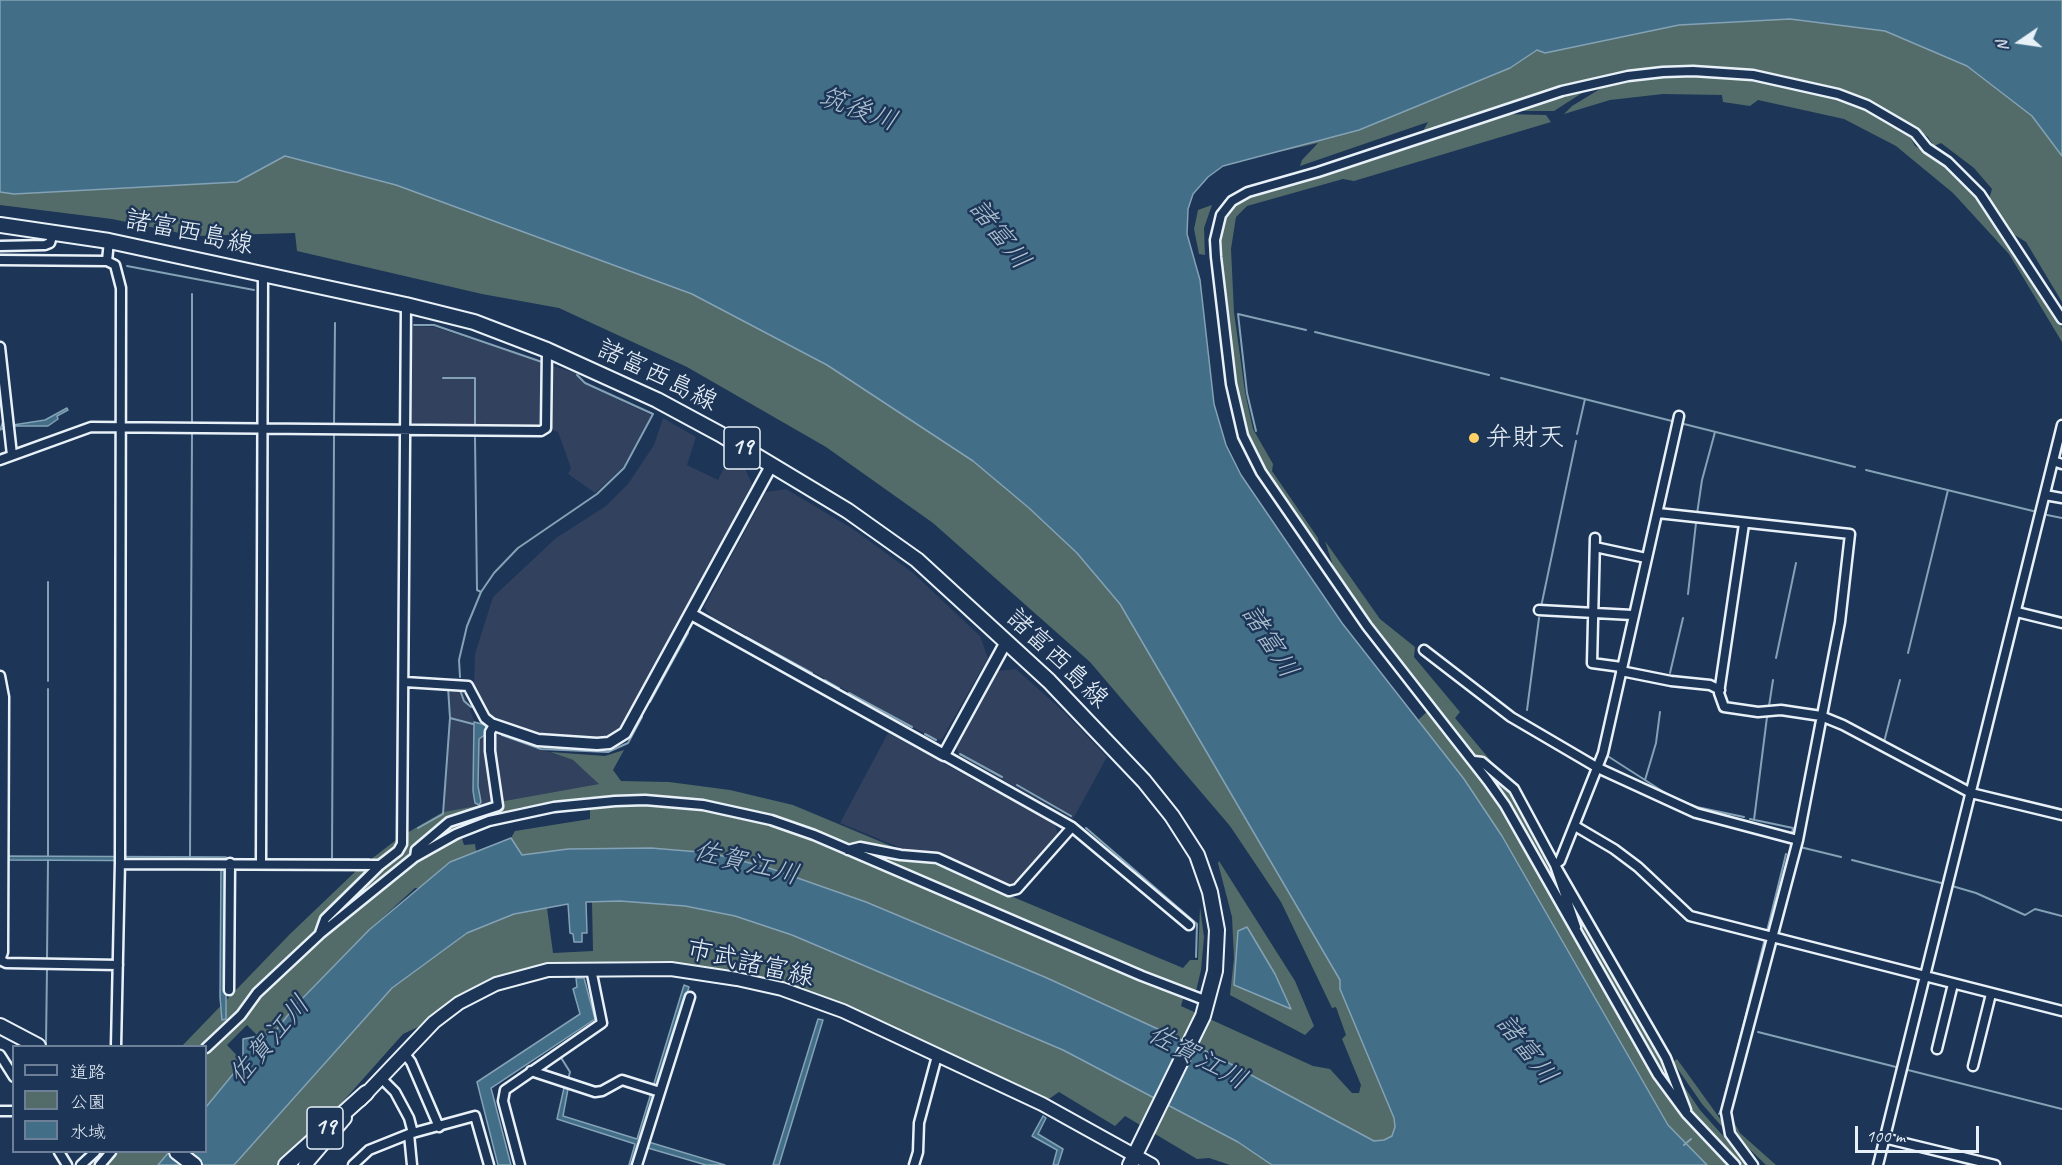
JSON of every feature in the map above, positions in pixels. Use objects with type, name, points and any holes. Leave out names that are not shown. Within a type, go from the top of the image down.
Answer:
[{"type":"main road","name":"諸富西島線","points":[[0,225],[109,241],[406,304],[474,322],[547,350],[657,400],[720,434],[848,511],[917,560],[1049,681],[1144,781],[1172,816],[1197,855],[1210,892],[1217,930],[1215,971],[1203,1016],[1132,1160]]},
{"type":"main road","name":"市武諸富線","points":[[305,1165],[381,1077],[442,1016],[459,1003],[496,984],[548,970],[671,969],[737,979],[782,989],[843,1011],[1042,1104],[1132,1160],[1152,1165]]},
{"type":"main road","points":[[0,1026],[34,1045]]},
{"type":"main road","name":"19","points":[[286,1165],[366,1093]]},
{"type":"main road","points":[[178,1153],[194,1165]]},
{"type":"street","points":[[1735,1165],[1686,1113],[1648,1059],[1505,805],[1474,761],[1367,626],[1279,502],[1251,454],[1237,414],[1231,384],[1216,257],[1217,227],[1221,216],[1232,201],[1248,192],[1318,172],[1562,91],[1606,80],[1693,71],[1753,75],[1838,94],[1875,109],[1915,133],[1927,148],[1948,162],[1980,194],[2062,319]]},
{"type":"street","points":[[0,246],[45,245],[50,243],[53,233]]},
{"type":"street","points":[[107,261],[109,241]]},
{"type":"street","points":[[0,260],[107,261],[115,265],[121,288],[120,860],[116,1045]]},
{"type":"street","points":[[261,863],[263,273]]},
{"type":"street","points":[[320,934],[326,919],[380,865],[398,851],[404,835],[406,304]]},
{"type":"street","points":[[0,347],[12,455]]},
{"type":"street","points":[[0,460],[82,429],[544,430],[547,350]]},
{"type":"street","points":[[1556,865],[1560,861],[1598,768],[1679,416]]},
{"type":"street","points":[[1878,1165],[2045,495],[2058,462],[2062,425]]},
{"type":"street","points":[[405,682],[468,686],[485,718],[494,725],[538,740],[597,744],[618,739],[624,733],[691,614],[771,466]]},
{"type":"street","points":[[2045,495],[2062,498]]},
{"type":"street","points":[[1658,513],[1850,534],[1840,622],[1798,840],[1726,1112],[1730,1134],[1753,1165]]},
{"type":"street","points":[[1744,524],[1720,690],[1724,707],[1758,712],[1781,710],[1821,716],[1843,725],[1971,793],[2062,815]]},
{"type":"street","points":[[1646,558],[1595,542],[1592,663],[1671,681],[1710,685],[1720,690]]},
{"type":"street","points":[[1539,610],[1632,615]]},
{"type":"street","points":[[2017,612],[2062,623]]},
{"type":"street","points":[[691,614],[1072,827],[1189,925]]},
{"type":"street","points":[[944,755],[1006,642]]},
{"type":"street","points":[[1425,650],[1511,717],[1598,768],[1696,813],[1798,840]]},
{"type":"street","points":[[0,676],[4,697],[3,952],[0,960],[6,963],[118,965]]},
{"type":"street","points":[[415,857],[416,850],[449,822],[498,806],[490,751],[490,732],[494,725]]},
{"type":"street","points":[[1474,761],[1482,762],[1514,789],[1666,1058],[1687,1107],[1686,1113]]},
{"type":"street","points":[[207,1047],[241,1014],[257,993],[320,934],[415,857],[456,834],[516,814],[587,803],[645,800],[703,805],[771,820],[848,850],[1142,976],[1207,1001]]},
{"type":"street","points":[[1575,826],[1614,849],[1638,867],[1690,916],[2062,1011]]},
{"type":"street","points":[[848,850],[860,847],[901,855],[937,858],[1009,891],[1017,890],[1072,827]]},
{"type":"street","points":[[120,860],[380,865]]},
{"type":"street","points":[[225,863],[229,990]]},
{"type":"street","points":[[1556,865],[1575,920],[1576,933]]},
{"type":"street","points":[[520,1165],[503,1095],[509,1086],[602,1023],[591,969]]},
{"type":"street","points":[[1937,1049],[1953,984]]},
{"type":"street","points":[[1973,1066],[1991,994]]},
{"type":"street","points":[[637,1165],[656,1092],[690,997]]},
{"type":"street","points":[[404,1053],[411,1062],[439,1127]]},
{"type":"street","points":[[0,1055],[12,1074]]},
{"type":"street","points":[[914,1165],[918,1152],[919,1123],[937,1056]]},
{"type":"street","points":[[531,1071],[595,1092],[602,1091],[622,1080],[656,1092]]},
{"type":"street","points":[[381,1077],[395,1092],[409,1118],[412,1165]]},
{"type":"street","points":[[353,1165],[369,1150],[411,1134],[475,1116],[489,1165]]},
{"type":"street","points":[[1884,1137],[1995,1165]]},
{"type":"street","points":[[81,1165],[94,1153]]},
{"type":"street","points":[[99,1165],[110,1153]]},
{"type":"shaded area","points":[[409,326],[434,327],[578,374],[585,384],[651,415],[623,467],[595,493],[568,474],[571,468],[558,432],[548,428],[407,427]]},
{"type":"shaded area","points":[[663,418],[696,437],[687,465],[718,480],[729,457],[743,464],[752,484],[622,728],[594,739],[541,735],[489,715],[474,685],[475,654],[493,597],[556,538],[606,506],[628,484],[654,445]]},
{"type":"shaded area","points":[[786,489],[853,529],[912,572],[980,636],[988,658],[942,739],[936,740],[711,616],[704,607],[766,492]]},
{"type":"shaded area","points":[[1016,669],[1064,712],[1107,757],[1073,819],[959,755],[956,746],[997,671]]},
{"type":"shaded area","points":[[458,678],[477,728],[573,760],[600,784],[443,812],[449,716],[447,679]]},
{"type":"shaded area","points":[[888,733],[1055,824],[1058,836],[1015,886],[1008,887],[913,853],[840,823]]},
{"type":"green space","points":[[1753,12],[1887,24],[1989,67],[2062,142],[2062,302],[2026,242],[2013,234],[1989,199],[1992,189],[1974,168],[1941,143],[1934,146],[1928,137],[1882,108],[1841,92],[1782,75],[1737,69],[1689,67],[1629,72],[1422,133],[1428,122],[1300,166],[1302,160],[1318,143],[1235,162],[1223,166],[1208,177],[1193,194],[1188,209],[1187,234],[1200,280],[1214,404],[1226,445],[1241,475],[1342,623],[1418,720],[1428,711],[1501,806],[1651,1070],[1684,1116],[1730,1165],[1691,1165],[1671,1142],[1218,453],[1182,220],[1199,176],[1226,155],[1529,50]]},
{"type":"green space","points":[[1709,75],[1766,80],[1834,96],[1873,111],[1908,133],[1915,146],[1948,165],[1975,193],[2023,262],[2062,328],[2062,342],[2009,254],[1953,193],[1896,146],[1844,119],[1758,100],[1750,106],[1723,102],[1722,95],[1663,94],[1610,100],[1564,114],[1572,106],[1608,84],[1661,77]]},
{"type":"green space","points":[[1593,86],[1554,111],[1514,111],[1562,94]]},
{"type":"green space","points":[[1502,114],[1546,115],[1551,122],[1354,181],[1343,179],[1247,206],[1236,217],[1231,249],[1234,312],[1245,392],[1253,429],[1273,464],[1272,471],[1318,538],[1323,562],[1260,468],[1244,432],[1233,386],[1217,255],[1219,230],[1224,216],[1233,204],[1248,195]]},
{"type":"green space","points":[[285,156],[396,185],[746,296],[1004,477],[1126,600],[1339,968],[1399,1114],[1398,1153],[869,911],[415,888],[369,930],[295,1006],[274,1033],[259,1037],[247,1025],[227,1045],[243,1062],[207,1106],[207,1045],[183,1045],[289,935],[357,870],[400,837],[443,812],[599,784],[573,760],[550,752],[605,756],[624,750],[613,770],[621,781],[669,782],[730,790],[793,805],[1183,968],[1190,960],[1198,960],[1200,907],[1204,937],[1201,970],[1196,991],[1186,988],[1181,1006],[1313,1066],[1330,1069],[1352,1093],[1359,1093],[1361,1085],[1342,1039],[1346,1035],[1336,1007],[1332,1008],[1281,902],[1230,826],[1090,662],[933,523],[826,447],[687,367],[559,308],[482,294],[297,251],[295,233],[194,236],[112,219],[0,205],[0,169]],"holes":[[[590,797],[590,819],[515,831],[511,838],[476,851],[475,844],[464,845],[458,826],[518,808]]]},
{"type":"green space","points":[[1212,205],[1204,228],[1205,255],[1199,254],[1194,229],[1198,210]]},
{"type":"green space","points":[[1325,541],[1380,619],[1415,647],[1414,657],[1460,712],[1455,718],[1506,779],[1475,755],[1424,693],[1335,572]]},
{"type":"green space","points":[[1481,765],[1514,793],[1557,875],[1572,921],[1505,798]]},
{"type":"green space","points":[[1219,861],[1295,981],[1314,1026],[1305,1035],[1230,995],[1234,958],[1232,917]]},
{"type":"green space","points":[[1566,887],[1664,1063],[1684,1104],[1659,1068],[1583,935]]},
{"type":"green space","points":[[594,891],[761,909],[1069,1045],[1305,1165],[1230,1165],[1209,1158],[1197,1159],[1125,1116],[1115,1126],[1059,1092],[1049,1099],[844,1004],[740,972],[661,961],[558,963],[526,968],[490,980],[454,998],[418,1027],[403,1034],[322,1125],[279,1165],[234,1165],[392,988],[467,933],[514,914],[547,908],[553,953],[593,951],[592,902],[585,902]]},
{"type":"green space","points":[[1677,1059],[1721,1120],[1725,1130],[1702,1104],[1673,1062]]},
{"type":"green space","points":[[1672,1069],[1700,1110],[1749,1165],[1742,1165],[1691,1112]]},
{"type":"green space","points":[[1731,1117],[1740,1133],[1776,1165],[1766,1165],[1735,1135],[1730,1122]]},
{"type":"green space","points":[[98,1153],[168,1153],[158,1165],[84,1165]]},
{"type":"water","points":[[0,0],[2062,0],[2062,156],[2032,116],[1967,66],[1885,31],[1790,19],[1679,25],[1545,53],[1537,50],[1510,68],[1359,130],[1223,166],[1208,177],[1193,194],[1188,209],[1187,234],[1200,280],[1214,404],[1226,445],[1241,475],[1342,623],[1464,779],[1502,836],[1668,1125],[1707,1165],[1272,1165],[1238,1142],[1063,1050],[792,935],[735,916],[685,906],[620,901],[586,902],[587,933],[582,933],[582,942],[574,942],[573,934],[570,933],[568,904],[514,914],[467,933],[392,988],[234,1165],[158,1165],[168,1153],[207,1153],[207,1106],[243,1062],[243,1039],[274,1033],[295,1006],[369,930],[450,862],[511,838],[522,855],[568,849],[651,848],[711,853],[769,868],[866,902],[1047,978],[1210,1053],[1374,1141],[1392,1136],[1395,1127],[1394,1118],[1340,989],[1340,980],[1120,604],[1077,553],[1029,508],[973,461],[827,365],[692,294],[396,185],[285,156],[237,182],[14,194],[0,192]]},
{"type":"water","points":[[0,367],[6,422],[13,425],[45,420],[67,408],[68,410],[57,416],[58,419],[48,426],[8,426],[0,430],[3,421]]},
{"type":"water","points":[[474,722],[486,725],[486,734],[479,739],[478,786],[481,802],[479,805],[475,803],[473,791]]},
{"type":"water","points":[[0,856],[226,857],[226,1019],[222,1020],[220,997],[221,861],[0,860]]},
{"type":"water","points":[[1247,927],[1275,974],[1291,1009],[1234,985],[1238,931]]},
{"type":"water","points":[[576,978],[584,978],[595,1019],[491,1088],[511,1165],[498,1165],[477,1082],[580,1014],[573,989],[577,987]]},
{"type":"water","points":[[684,985],[689,987],[642,1140],[725,1165],[706,1165],[641,1146],[634,1165],[629,1165],[635,1144],[557,1119],[564,1088],[568,1089],[563,1116],[637,1139]]},
{"type":"water","points":[[818,1019],[823,1020],[779,1165],[773,1165]]},
{"type":"water","points":[[1043,1116],[1046,1118],[1038,1134],[1063,1149],[1058,1165],[1053,1165],[1057,1150],[1032,1136]]},
{"type":"waterway","points":[[0,255],[27,256]]},
{"type":"waterway","points":[[127,266],[254,290]]},
{"type":"waterway","points":[[192,294],[192,425]]},
{"type":"waterway","points":[[1256,431],[1247,393],[1238,314],[1306,330]]},
{"type":"waterway","points":[[334,425],[335,323]]},
{"type":"waterway","points":[[414,325],[434,325],[542,362]]},
{"type":"waterway","points":[[1315,332],[1489,375]]},
{"type":"waterway","points":[[460,677],[459,660],[467,626],[481,592],[494,573],[518,548],[597,494],[624,468],[653,414],[585,383],[577,375]]},
{"type":"waterway","points":[[443,378],[475,378],[475,424]]},
{"type":"waterway","points":[[1501,378],[1672,421]]},
{"type":"waterway","points":[[1577,434],[1585,399]]},
{"type":"waterway","points":[[1680,423],[1855,467]]},
{"type":"waterway","points":[[1697,514],[1702,480],[1715,432]]},
{"type":"waterway","points":[[190,857],[192,434]]},
{"type":"waterway","points":[[332,859],[334,435]]},
{"type":"waterway","points":[[475,438],[477,590],[481,592]]},
{"type":"waterway","points":[[1541,607],[1576,441]]},
{"type":"waterway","points":[[1866,470],[2033,511]]},
{"type":"waterway","points":[[1908,653],[1948,490]]},
{"type":"waterway","points":[[2047,515],[2062,518]]},
{"type":"waterway","points":[[1688,594],[1696,523]]},
{"type":"waterway","points":[[1776,658],[1796,563]]},
{"type":"waterway","points":[[48,582],[48,681]]},
{"type":"waterway","points":[[711,618],[732,630]]},
{"type":"waterway","points":[[1527,710],[1539,618]]},
{"type":"waterway","points":[[1670,673],[1683,618]]},
{"type":"waterway","points":[[650,702],[688,633]]},
{"type":"waterway","points":[[746,637],[812,673]]},
{"type":"waterway","points":[[825,680],[839,688]]},
{"type":"waterway","points":[[1769,706],[1773,680]]},
{"type":"waterway","points":[[1884,742],[1900,680]]},
{"type":"waterway","points":[[448,687],[450,718],[473,724]]},
{"type":"waterway","points":[[48,689],[48,856]]},
{"type":"waterway","points":[[460,690],[464,701],[471,707]]},
{"type":"waterway","points":[[849,693],[912,727]]},
{"type":"waterway","points":[[1645,780],[1656,743],[1660,712]]},
{"type":"waterway","points":[[502,735],[541,749],[608,752],[628,743],[642,717]]},
{"type":"waterway","points":[[1754,820],[1767,717]]},
{"type":"waterway","points":[[418,828],[443,814],[450,718]]},
{"type":"waterway","points":[[925,734],[936,740]]},
{"type":"waterway","points":[[960,754],[1002,777]]},
{"type":"waterway","points":[[1606,755],[1673,798],[1697,807],[1744,817]]},
{"type":"waterway","points":[[1017,785],[1071,816]]},
{"type":"waterway","points":[[1750,819],[1793,828],[1792,833]]},
{"type":"waterway","points":[[1086,828],[1197,924],[1196,957]]},
{"type":"waterway","points":[[1800,847],[1841,857]]},
{"type":"waterway","points":[[1767,931],[1786,854]]},
{"type":"waterway","points":[[227,859],[256,859]]},
{"type":"waterway","points":[[266,859],[369,859]]},
{"type":"waterway","points":[[47,960],[48,860]]},
{"type":"waterway","points":[[1852,860],[1941,883]]},
{"type":"waterway","points":[[1952,886],[1976,893],[2025,915],[2035,909],[2062,916]]},
{"type":"waterway","points":[[1719,1114],[1723,1108],[1764,942]]},
{"type":"waterway","points":[[46,1044],[47,968]]},
{"type":"waterway","points":[[1758,1032],[1896,1067]]},
{"type":"waterway","points":[[560,1056],[570,1072],[568,1080]]},
{"type":"waterway","points":[[1908,1070],[2062,1109]]},
{"type":"waterway","points":[[1684,1145],[1691,1139]]},
{"type":"place","name":"弁財天","points":[[1474,438]]},
{"type":"water label","name":"筑後川","points":[[858,110]]},
{"type":"water label","name":"諸富川","points":[[999,235]]},
{"type":"water label","name":"諸富川","points":[[1269,642]]},
{"type":"water label","name":"佐賀江川","points":[[746,864]]},
{"type":"water label","name":"佐賀江川","points":[[270,1041]]},
{"type":"water label","name":"諸富川","points":[[1526,1050]]},
{"type":"water label","name":"佐賀江川","points":[[1197,1058]]}]
